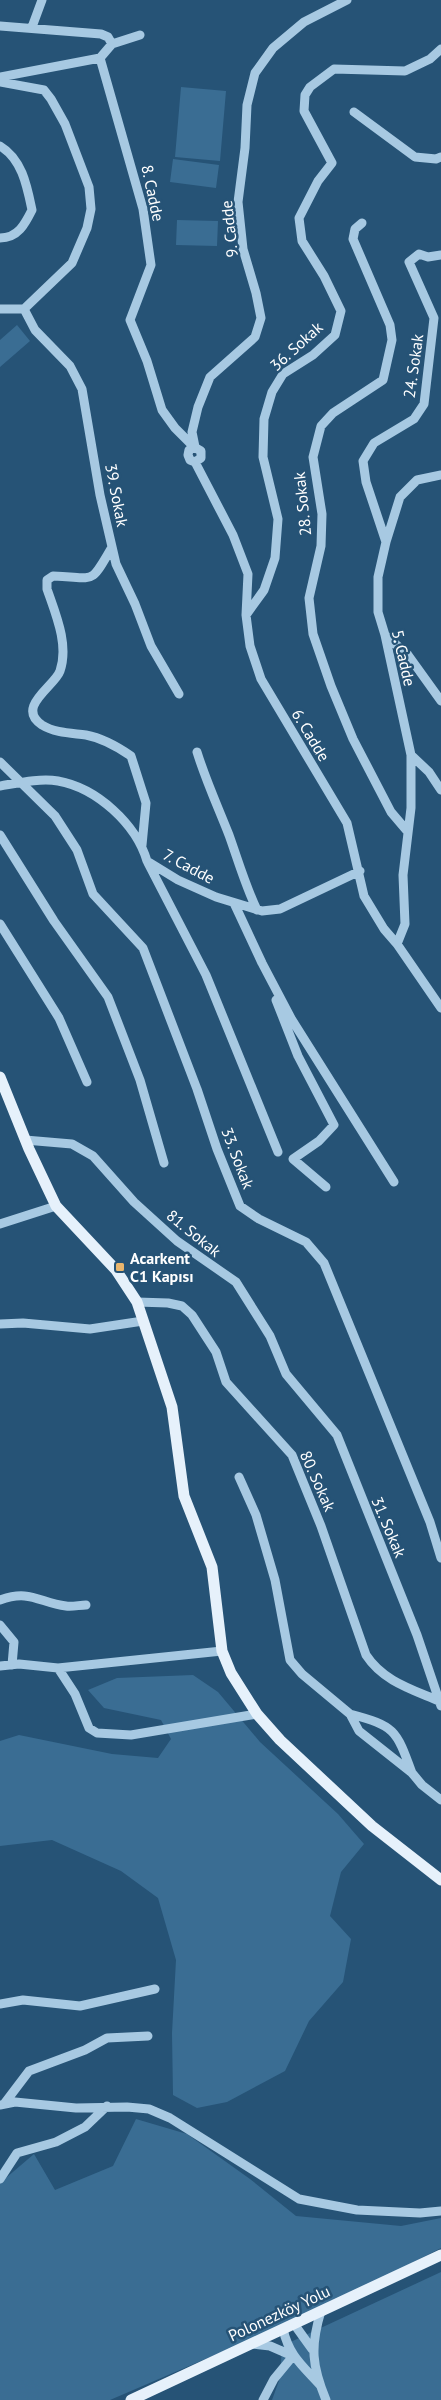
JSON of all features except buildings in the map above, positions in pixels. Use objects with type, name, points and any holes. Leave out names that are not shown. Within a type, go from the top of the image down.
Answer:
[{"type":"main road","points":[[0,1077],[56,1206],[116,1270],[137,1302],[172,1408],[184,1496],[214,1574],[222,1651],[231,1673],[257,1714],[280,1740],[372,1826],[441,1880]]},
{"type":"main road","name":"Polonezköy Yolu","points":[[131,2400],[441,2255]]},
{"type":"street","points":[[32,27],[42,0]]},
{"type":"street","name":"9. Cadde","points":[[195,447],[192,432],[198,407],[210,377],[255,337],[261,318],[256,293],[242,248],[238,202],[245,148],[247,105],[256,73],[273,48],[304,22],[348,0]]},
{"type":"street","points":[[0,26],[32,27],[101,34],[108,37],[112,44]]},
{"type":"street","points":[[0,77],[100,58],[112,44],[140,35]]},
{"type":"street","name":"36. Sokak","points":[[246,615],[264,590],[275,558],[278,519],[263,457],[264,419],[272,392],[283,374],[313,355],[335,335],[341,311],[324,276],[302,241],[299,218],[318,181],[332,163],[304,112],[305,95],[310,87],[334,69],[405,71],[430,58],[441,49]]},
{"type":"street","name":"8. Cadde","points":[[100,58],[143,209],[151,265],[130,320],[147,361],[162,410],[175,428],[188,455]]},
{"type":"street","points":[[0,82],[44,90],[51,99],[79,158],[89,187],[91,208],[84,237],[72,263],[24,309],[0,309]]},
{"type":"street","points":[[354,112],[415,157],[436,159],[441,157]]},
{"type":"street","points":[[0,146],[12,153],[26,184],[32,210],[22,229],[5,238],[0,238]]},
{"type":"street","name":"28. Sokak","points":[[362,223],[354,229],[353,239],[390,325],[392,340],[383,380],[333,413],[321,426],[313,457],[322,514],[321,546],[309,598],[313,634],[331,686],[353,739],[391,812],[408,832]]},
{"type":"street","name":"24. Sokak","points":[[386,542],[366,482],[362,461],[374,443],[414,420],[424,404],[434,318],[409,262],[419,254],[428,257],[441,255]]},
{"type":"street","name":"39. Sokak","points":[[24,309],[35,330],[70,366],[82,389],[100,495],[112,547],[97,574],[90,578],[53,576],[47,580],[46,589],[64,647],[59,673],[35,700],[34,716],[40,723],[52,730],[101,740],[131,756],[146,803],[142,845]]},
{"type":"street","name":"8. Cadde","points":[[175,428],[195,447]]},
{"type":"street","points":[[195,447],[202,453],[201,458],[195,462],[190,460],[188,455],[189,450],[195,447]]},
{"type":"street","name":"6. Cadde","points":[[195,462],[233,535],[248,574],[246,615],[250,646],[261,679],[347,823],[360,871],[364,896],[384,928],[398,944],[441,1008]]},
{"type":"street","name":"5. Cadde","points":[[398,944],[405,924],[403,875],[412,808],[411,755],[385,635],[378,612],[378,577],[386,542],[400,497],[417,480],[441,475]]},
{"type":"street","points":[[112,547],[116,564],[135,604],[151,646],[180,694]]},
{"type":"street","points":[[385,635],[408,655],[441,702]]},
{"type":"street","points":[[197,752],[205,779],[229,835],[243,880],[257,910]]},
{"type":"street","points":[[411,755],[429,772],[441,790]]},
{"type":"street","name":"33. Sokak","points":[[0,762],[55,816],[77,850],[94,894],[143,948],[240,1206],[259,1219],[306,1242],[324,1263],[430,1522],[441,1558]]},
{"type":"street","name":"7. Cadde","points":[[0,786],[57,781],[77,787],[97,797],[115,813],[142,845],[147,861],[178,880],[234,903],[257,910],[280,908],[360,871]]},
{"type":"street","points":[[0,835],[54,921],[108,998],[140,1080],[164,1164]]},
{"type":"street","points":[[147,861],[206,975],[278,1152]]},
{"type":"street","points":[[234,903],[262,963],[292,1020],[394,1182]]},
{"type":"street","points":[[0,924],[59,1018],[87,1082]]},
{"type":"street","points":[[262,963],[298,1056],[334,1125],[319,1140],[293,1159],[326,1188]]},
{"type":"street","name":"81. Sokak","points":[[26,1140],[72,1144],[93,1156],[134,1202],[177,1241],[236,1282],[270,1336],[286,1374]]},
{"type":"street","points":[[0,1224],[56,1206]]},
{"type":"street","name":"80. Sokak","points":[[137,1302],[168,1303],[182,1306],[202,1327],[216,1352],[226,1382],[292,1456],[321,1526],[366,1656],[385,1678],[440,1703]]},
{"type":"street","points":[[0,1324],[23,1323],[90,1329],[143,1321]]},
{"type":"street","name":"31. Sokak","points":[[286,1374],[337,1435],[417,1635],[440,1703]]},
{"type":"street","points":[[239,1478],[256,1515],[269,1562],[290,1660],[302,1674],[350,1714],[359,1731],[412,1773],[422,1785],[441,1800]]},
{"type":"street","points":[[0,1600],[10,1596],[37,1596],[66,1606],[86,1605]]},
{"type":"street","points":[[0,1625],[14,1642],[12,1665]]},
{"type":"street","points":[[0,1666],[58,1668],[222,1651]]},
{"type":"street","points":[[58,1668],[75,1694],[89,1728],[97,1733],[131,1734],[257,1714]]},
{"type":"street","points":[[350,1714],[382,1723],[394,1732],[404,1750],[412,1773]]},
{"type":"street","points":[[0,2004],[23,2000],[80,2006],[155,1989]]},
{"type":"street","points":[[2,2105],[29,2071],[85,2050],[106,2038],[148,2036]]},
{"type":"street","points":[[2,2105],[15,2102],[76,2108],[107,2106],[149,2110],[170,2118],[299,2199],[357,2210],[420,2213],[441,2211]]},
{"type":"street","points":[[0,2179],[17,2153],[56,2142],[85,2127],[107,2106]]},
{"type":"street","points":[[312,2349],[321,2311]]},
{"type":"street","points":[[294,2324],[312,2349],[320,2386],[326,2400]]},
{"type":"street","points":[[284,2329],[286,2342],[293,2356],[320,2386]]},
{"type":"street","points":[[253,2344],[270,2346],[293,2356]]},
{"type":"street","points":[[263,2400],[274,2379],[293,2356]]},
{"type":"shaded area","points":[[181,87],[226,91],[220,161],[175,157]]},
{"type":"shaded area","points":[[173,159],[219,165],[216,188],[170,182]]},
{"type":"shaded area","points":[[177,220],[218,221],[217,246],[176,245]]},
{"type":"shaded area","points":[[17,325],[30,341],[0,367],[0,340]]},
{"type":"shaded area","points":[[193,1675],[218,1692],[260,1742],[338,1814],[364,1844],[341,1872],[330,1916],[351,1939],[343,1982],[309,2021],[285,2071],[227,2102],[197,2108],[173,2095],[172,2033],[176,1960],[158,1898],[121,1871],[52,1840],[0,1846],[0,1741],[19,1735],[112,1754],[158,1758],[171,1739],[161,1720],[104,1708],[88,1690],[117,1678]]},
{"type":"shaded area","points":[[136,2119],[187,2134],[250,2179],[296,2216],[401,2226],[441,2218],[441,2248],[324,2308],[110,2400],[0,2400],[0,2183],[34,2154],[55,2190],[113,2166]]},
{"type":"shaded area","points":[[441,2272],[441,2400],[272,2400],[280,2378],[282,2346]]},
{"type":"place","name":"Acarkent C1 Kapısı","points":[[120,1267]]}]
